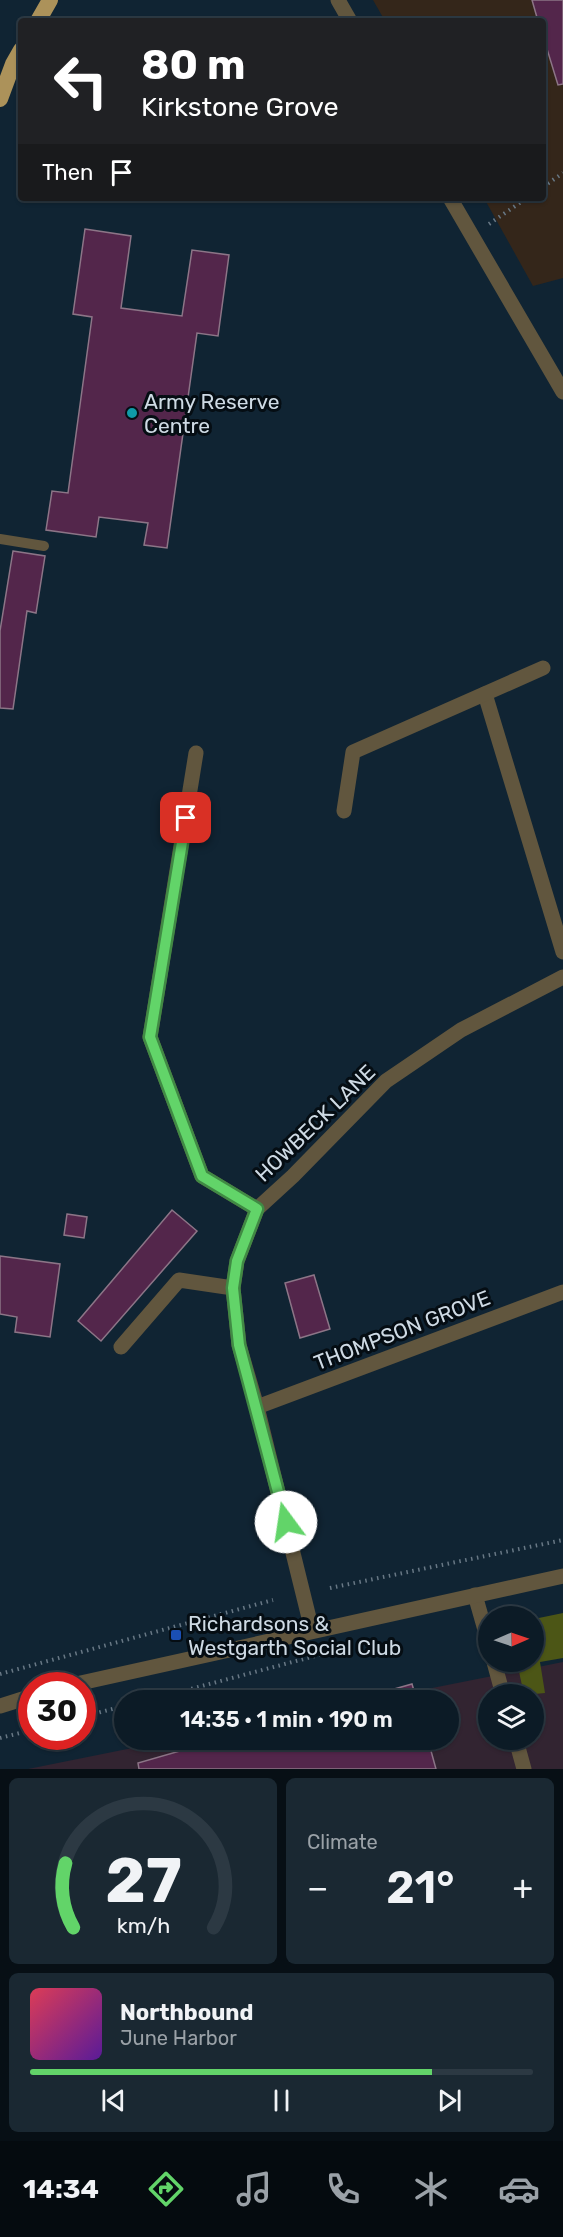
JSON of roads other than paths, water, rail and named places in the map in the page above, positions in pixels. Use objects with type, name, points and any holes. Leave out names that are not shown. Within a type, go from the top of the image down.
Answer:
[{"type":"highway","points":[[40,18],[50,0]]},
{"type":"highway","points":[[0,99],[18,55]]},
{"type":"street","points":[[338,0],[348,18]]},
{"type":"street","points":[[452,201],[561,386]]},
{"type":"street","points":[[344,811],[353,752],[543,668]]},
{"type":"street","points":[[485,694],[563,952]]},
{"type":"street","points":[[196,753],[150,1037],[202,1176],[257,1209]]},
{"type":"street","name":"HOWBECK LANE","points":[[312,1630],[257,1407],[239,1345],[233,1288],[237,1261],[257,1209],[293,1176],[386,1081],[461,1030],[563,977]]},
{"type":"street","points":[[121,1347],[179,1280],[233,1288]]},
{"type":"street","name":"THOMPSON GROVE","points":[[257,1407],[563,1292]]},
{"type":"street","points":[[96,1680],[563,1576]]},
{"type":"street","points":[[475,1595],[478,1606]]},
{"type":"street","points":[[0,1706],[18,1700]]},
{"type":"street","points":[[519,1750],[524,1769]]},
{"type":"lane","points":[[0,539],[44,546]]},
{"type":"place","name":"Army Reserve Centre","points":[[132,413]]},
{"type":"place","name":"Richardsons & Westgarth Social Club","points":[[176,1635]]}]
